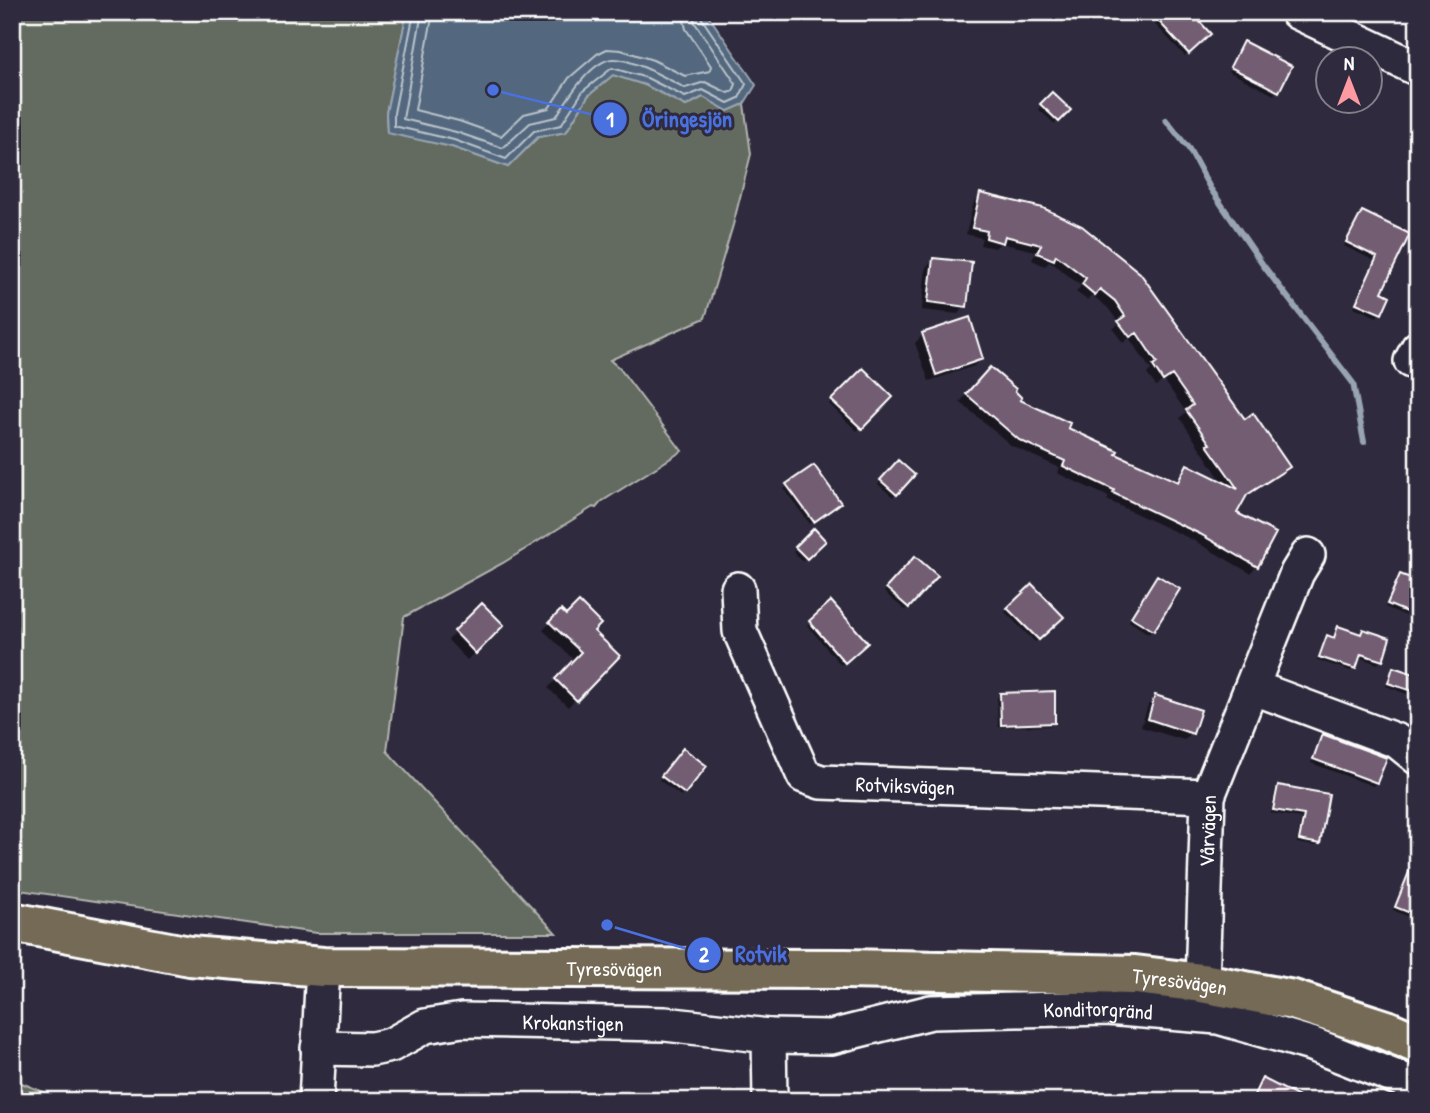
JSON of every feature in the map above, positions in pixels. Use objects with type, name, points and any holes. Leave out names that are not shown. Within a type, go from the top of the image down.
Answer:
[{"type":"main road","name":"Tyresövägen","points":[[12,922],[190,956],[323,967],[845,969],[1135,975],[1202,983],[1293,1000],[1386,1030],[1418,1044]]},
{"type":"street","points":[[1297,12],[1418,69]]},
{"type":"street","name":"Vårvägen","points":[[1202,983],[1208,796],[1297,573],[1308,555]]},
{"type":"street","name":"Rotviksvägen","points":[[738,589],[740,631],[804,776],[821,782],[1208,796]]},
{"type":"street","points":[[1251,687],[1396,741],[1418,758]]},
{"type":"street","points":[[316,1101],[323,967]]},
{"type":"street","name":"Konditorgränd","points":[[769,1036],[831,1037],[931,1012],[1121,1009],[1218,1017],[1311,1044],[1418,1086]]},
{"type":"street","name":"Krokanstigen","points":[[318,1048],[372,1049],[391,1045],[425,1026],[462,1020],[665,1024],[769,1036]]},
{"type":"street","points":[[769,1036],[770,1101]]},
{"type":"shaded area","points":[[12,12],[407,12],[386,113],[387,132],[452,147],[508,167],[538,137],[566,132],[588,96],[613,75],[645,85],[686,106],[703,97],[728,111],[744,104],[751,154],[705,318],[610,360],[620,369],[682,451],[601,502],[596,508],[593,507],[503,563],[404,617],[387,751],[556,933],[316,933],[12,889]]},
{"type":"shaded area","points":[[12,1079],[65,1101],[12,1101]]},
{"type":"water","points":[[407,12],[706,12],[756,85],[744,104],[728,111],[703,97],[686,106],[645,85],[613,75],[588,96],[566,132],[538,137],[508,167],[452,147],[387,133],[386,113]]},
{"type":"building","points":[[1150,12],[1211,12],[1200,22],[1211,34],[1189,54]]},
{"type":"building","points":[[1243,41],[1292,66],[1279,92],[1230,67]]},
{"type":"building","points":[[1052,92],[1071,110],[1059,122],[1040,104]]},
{"type":"building","points":[[980,193],[1043,208],[1082,226],[1140,273],[1245,419],[1253,413],[1290,467],[1247,495],[1237,513],[1276,533],[1258,567],[1200,534],[1063,466],[1065,461],[1019,440],[966,394],[990,367],[1016,389],[1022,398],[1020,400],[1070,423],[1068,428],[1118,451],[1116,454],[1178,482],[1187,464],[1238,489],[1186,410],[1193,405],[1172,375],[1163,381],[1153,366],[1157,363],[1137,333],[1130,337],[1118,321],[1125,316],[1115,301],[1100,289],[1095,295],[1082,284],[1086,278],[1056,255],[1054,260],[1037,253],[1041,245],[1005,236],[1003,243],[986,238],[987,231],[972,228]]},
{"type":"building","points":[[1362,211],[1410,234],[1382,292],[1390,296],[1382,314],[1356,303],[1377,257],[1346,242]]},
{"type":"building","points":[[933,258],[972,262],[967,307],[928,302]]},
{"type":"building","points":[[970,317],[983,359],[936,375],[922,333]]},
{"type":"building","points":[[863,368],[893,397],[862,429],[831,400]]},
{"type":"building","points":[[898,460],[915,475],[897,495],[880,480]]},
{"type":"building","points":[[814,465],[841,503],[814,522],[786,484]]},
{"type":"building","points":[[814,528],[826,541],[807,559],[795,547]]},
{"type":"building","points":[[915,556],[938,576],[909,608],[886,588]]},
{"type":"building","points":[[1400,574],[1418,581],[1418,617],[1387,604]]},
{"type":"building","points":[[1157,575],[1180,589],[1154,631],[1131,617]]},
{"type":"building","points":[[1032,584],[1064,617],[1039,640],[1007,608]]},
{"type":"building","points":[[831,601],[868,643],[845,663],[809,621]]},
{"type":"building","points":[[579,602],[601,624],[594,631],[620,656],[577,701],[555,679],[581,652],[549,622],[561,610],[566,615]]},
{"type":"building","points":[[482,603],[504,625],[476,654],[454,631]]},
{"type":"building","points":[[1338,626],[1361,634],[1363,629],[1390,638],[1383,661],[1361,654],[1356,669],[1319,657],[1327,635],[1334,638]]},
{"type":"building","points":[[1393,667],[1417,675],[1412,691],[1388,683]]},
{"type":"building","points":[[1055,691],[1055,723],[1001,725],[1000,693]]},
{"type":"building","points":[[1155,695],[1201,710],[1193,734],[1148,719]]},
{"type":"building","points":[[1322,734],[1387,758],[1377,783],[1313,759]]},
{"type":"building","points":[[683,748],[707,766],[685,794],[661,776]]},
{"type":"building","points":[[1278,785],[1329,794],[1320,844],[1299,840],[1304,815],[1273,810]]},
{"type":"building","points":[[1418,852],[1418,916],[1395,907]]},
{"type":"building","points":[[1262,1078],[1307,1101],[1251,1101]]},
{"type":"waterway","points":[[1166,120],[1189,149],[1210,188],[1263,265],[1353,383],[1364,442]]},
{"type":"place","name":"Öringesjön","points":[[493,90]]},
{"type":"place","name":"Rotvik","points":[[607,925]]}]
